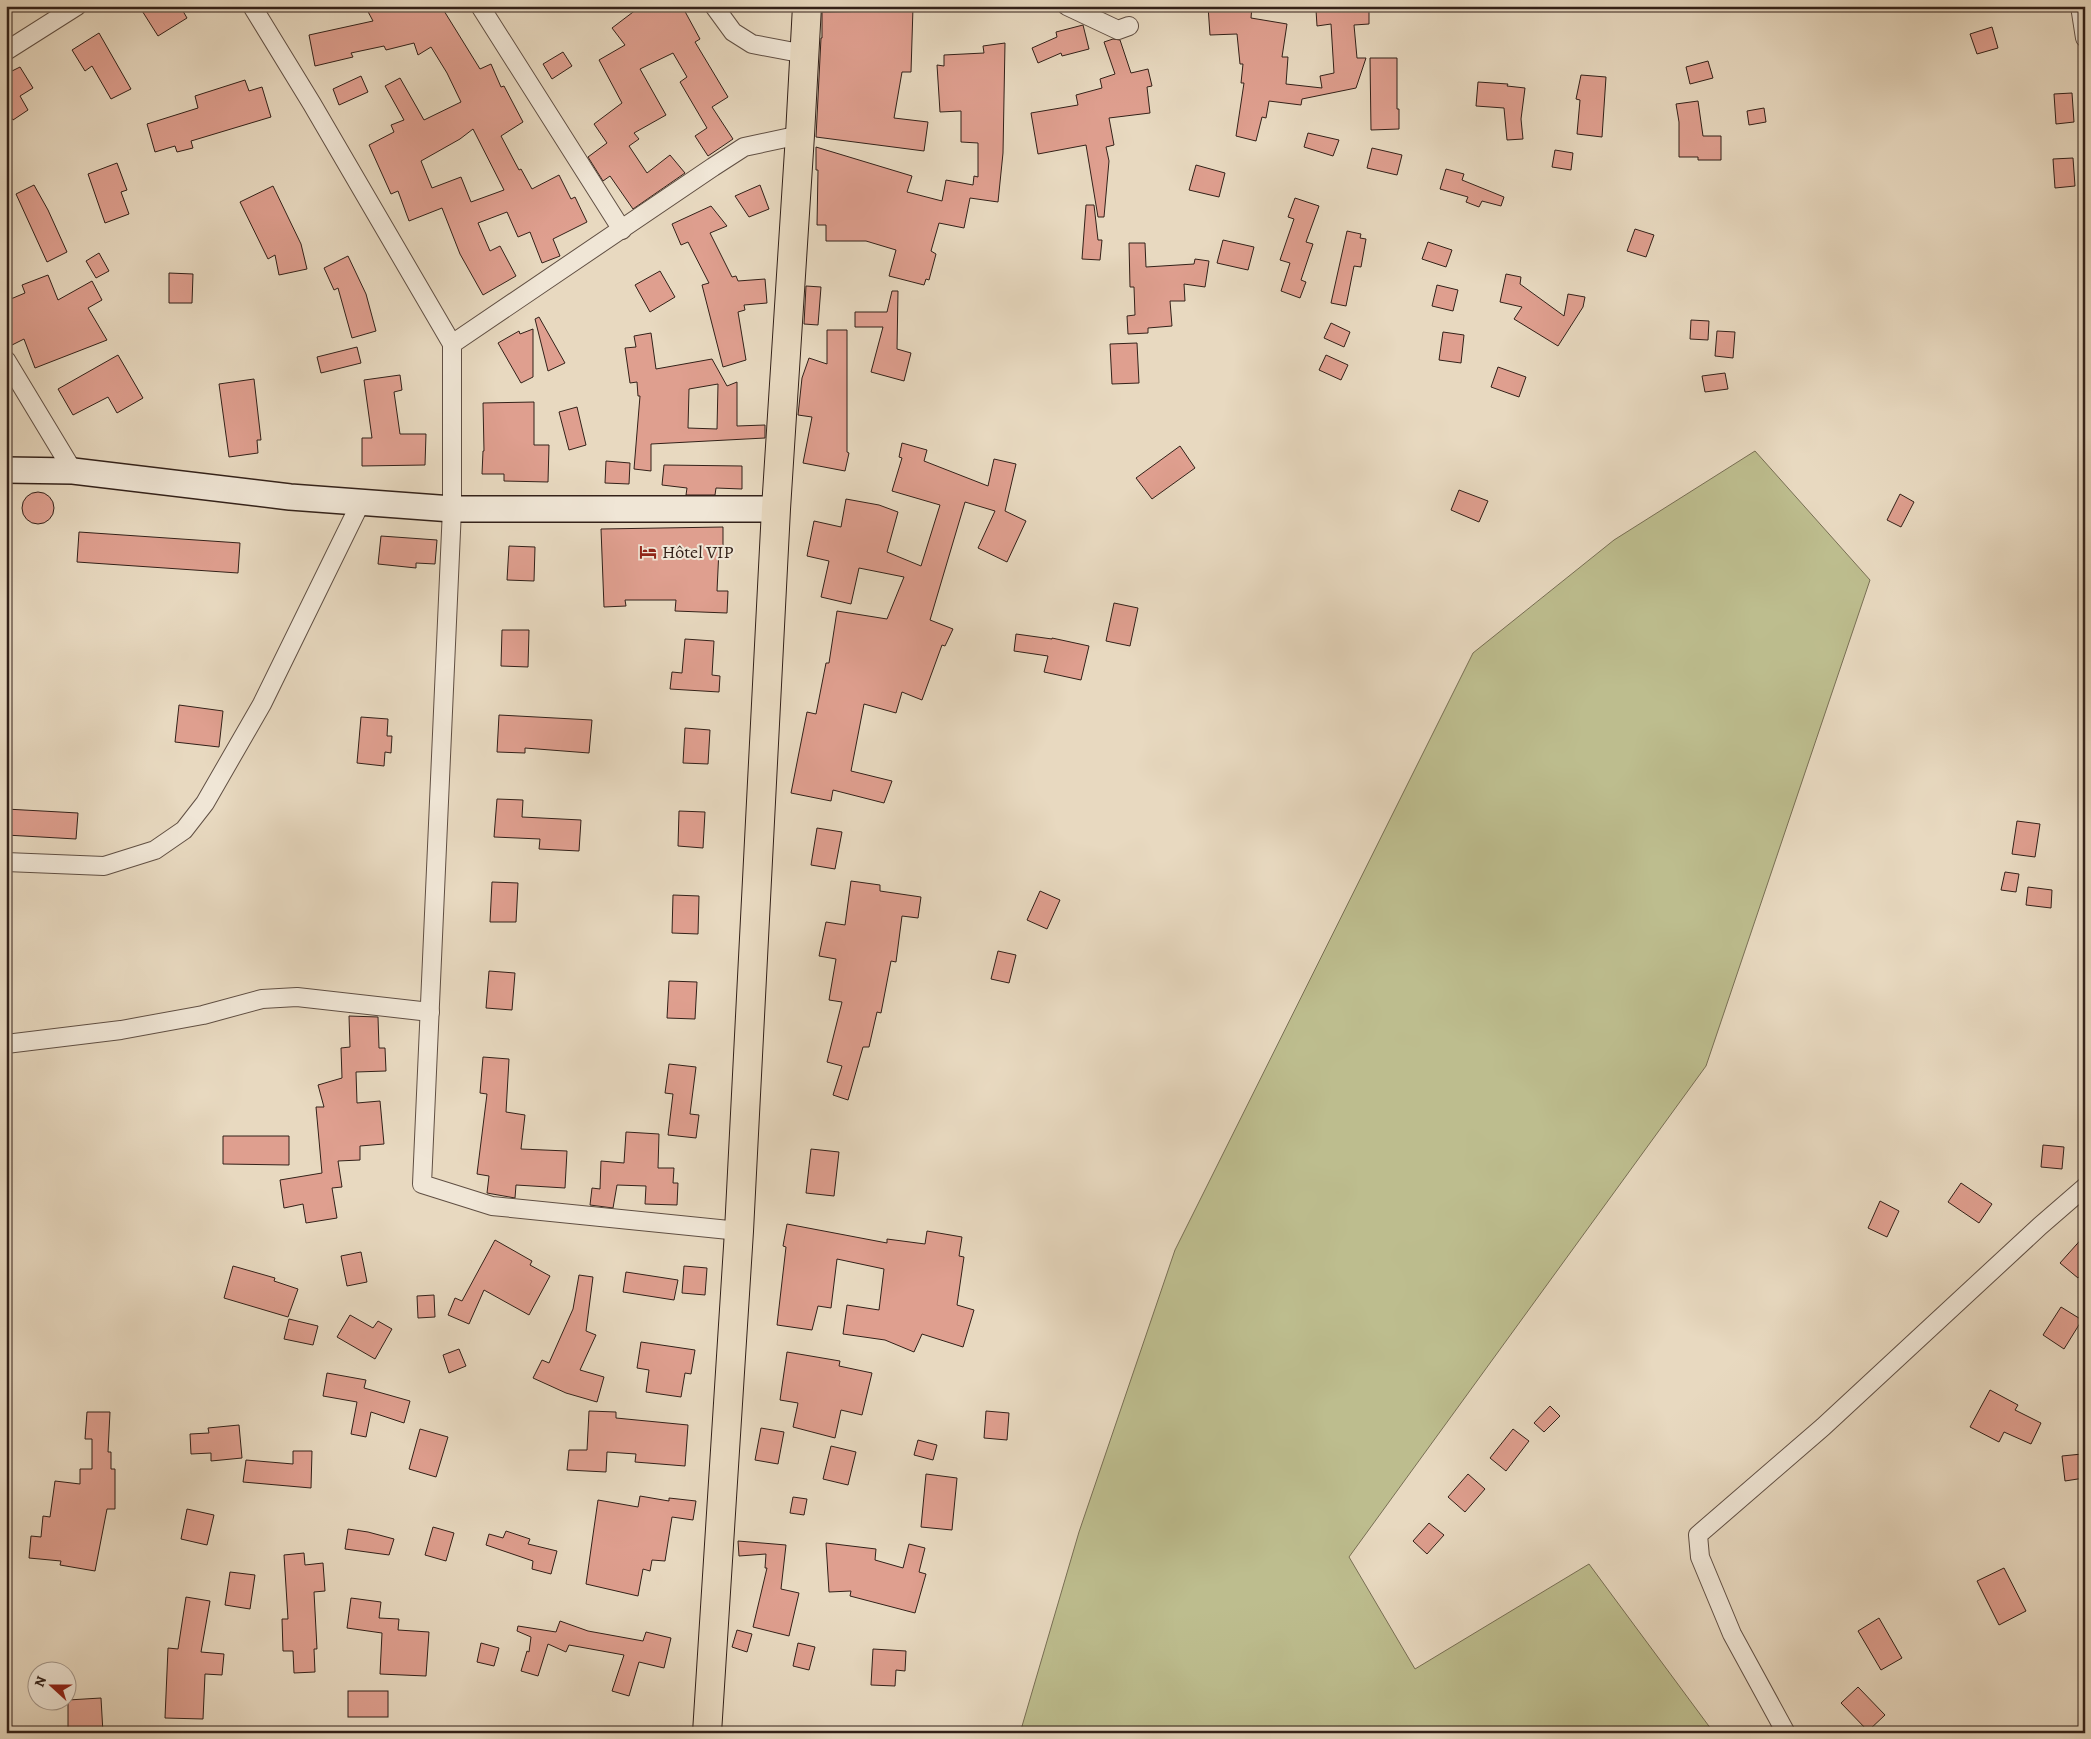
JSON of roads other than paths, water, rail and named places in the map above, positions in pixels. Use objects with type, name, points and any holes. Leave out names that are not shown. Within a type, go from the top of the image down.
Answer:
[{"type":"highway","points":[[707,1733],[739,1231],[776,509],[807,6]]},
{"type":"street","points":[[6,51],[77,6]]},
{"type":"street","points":[[252,6],[312,104],[452,344],[452,509],[422,1184],[492,1206],[739,1231]]},
{"type":"street","points":[[480,6],[622,230]]},
{"type":"street","points":[[714,6],[733,32],[752,44],[805,54]]},
{"type":"street","points":[[1066,6],[1118,30],[1130,26]]},
{"type":"street","points":[[2080,6],[2085,38]]},
{"type":"street","points":[[452,344],[744,147],[800,135]]},
{"type":"street","points":[[6,360],[72,471]]},
{"type":"street","points":[[6,470],[72,471],[290,497],[452,509],[776,509]]},
{"type":"street","points":[[6,862],[104,866],[154,850],[184,830],[205,803],[262,704],[360,502]]},
{"type":"street","points":[[6,1044],[121,1030],[203,1015],[262,999],[297,997],[430,1012]]},
{"type":"street","points":[[1786,1733],[1732,1634],[1700,1557],[1698,1535],[1823,1427],[2033,1232],[2085,1187]]},
{"type":"place","name":"Hôtel VIP","points":[[648,552]]}]
